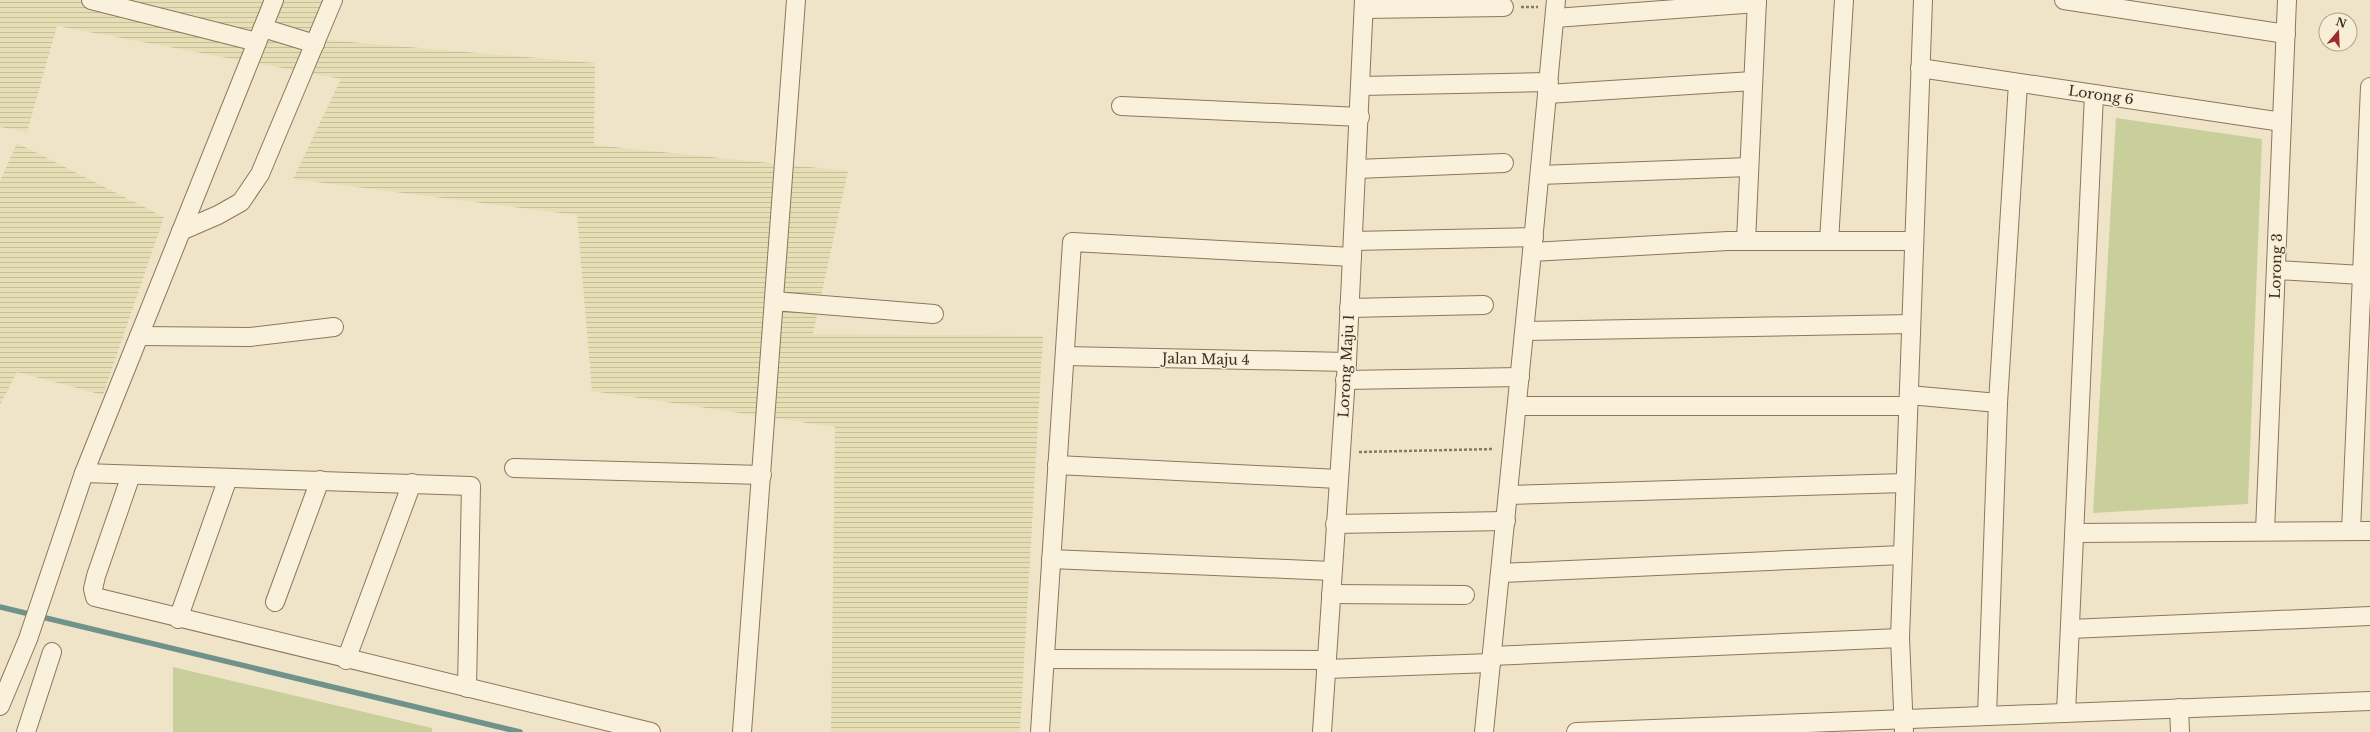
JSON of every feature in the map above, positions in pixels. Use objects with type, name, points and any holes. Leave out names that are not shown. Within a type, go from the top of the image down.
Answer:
[{"type":"street","points":[[90,0],[260,35],[315,44]]},
{"type":"street","points":[[0,706],[28,639],[84,473],[274,0]]},
{"type":"street","points":[[181,231],[218,215],[240,202],[260,174],[333,0]]},
{"type":"street","points":[[742,732],[796,0]]},
{"type":"street","points":[[1829,241],[1844,0]]},
{"type":"street","points":[[1905,726],[1900,638],[1902,555],[1923,0]]},
{"type":"street","points":[[2064,0],[2286,34]]},
{"type":"street","name":"Lorong 3","points":[[2265,531],[2287,0]]},
{"type":"street","points":[[1484,732],[1556,8],[1757,2],[1746,241]]},
{"type":"street","points":[[1364,5],[1504,7]]},
{"type":"street","name":"Lorong Maju 1","points":[[1322,732],[1347,362],[1360,116],[1364,5]]},
{"type":"street","name":"Lorong 6","points":[[1920,68],[2282,122]]},
{"type":"street","points":[[1361,86],[1548,88],[1753,81]]},
{"type":"street","points":[[1987,716],[1998,403],[2018,82]]},
{"type":"street","points":[[2351,531],[2365,270],[2370,87]]},
{"type":"street","points":[[2066,713],[2094,94]]},
{"type":"street","points":[[1121,106],[1360,116]]},
{"type":"street","points":[[1357,169],[1504,163]]},
{"type":"street","points":[[1540,175],[1749,167]]},
{"type":"street","points":[[1040,732],[1072,242],[1352,249],[1533,244],[1746,241],[1914,241]]},
{"type":"street","points":[[2276,270],[2365,270]]},
{"type":"street","points":[[774,301],[934,314]]},
{"type":"street","points":[[1349,308],[1484,305]]},
{"type":"street","points":[[1525,331],[1911,324]]},
{"type":"street","points":[[139,336],[250,337],[334,327]]},
{"type":"street","name":"Jalan Maju 4","points":[[1065,356],[1347,362]]},
{"type":"street","points":[[1345,380],[1520,377]]},
{"type":"street","points":[[1517,406],[1908,401],[1998,403]]},
{"type":"street","points":[[1057,465],[1338,479]]},
{"type":"street","points":[[514,468],[762,475]]},
{"type":"street","points":[[84,473],[471,486],[467,688]]},
{"type":"street","points":[[131,475],[96,576],[93,593],[98,599],[346,660],[652,732]]},
{"type":"street","points":[[178,619],[228,478]]},
{"type":"street","points":[[274,602],[320,480]]},
{"type":"street","points":[[346,660],[412,483]]},
{"type":"street","points":[[1508,495],[1905,483]]},
{"type":"street","points":[[1335,524],[1506,521]]},
{"type":"street","points":[[2074,533],[2370,530]]},
{"type":"street","points":[[1501,573],[1902,555]]},
{"type":"street","points":[[1051,559],[1332,571]]},
{"type":"street","points":[[1331,594],[1465,595]]},
{"type":"street","points":[[2070,629],[2370,616]]},
{"type":"street","points":[[1045,659],[1326,664],[1492,659],[1900,638]]},
{"type":"street","points":[[26,732],[52,652]]},
{"type":"street","points":[[1576,732],[1905,726],[1987,716],[2370,701]]},
{"type":"street","points":[[2179,708],[2180,732]]},
{"type":"path","points":[[1504,7],[1556,8]]},
{"type":"path","points":[[1340,452],[1513,449]]},
{"type":"shaded area","points":[[0,0],[333,0],[315,39],[595,63],[594,145],[848,171],[813,334],[1043,336],[1020,732],[831,732],[835,427],[592,391],[577,215],[293,179],[341,79],[57,26],[27,132],[0,127]]},
{"type":"shaded area","points":[[17,143],[164,217],[103,395],[17,372],[0,405],[0,181]]},
{"type":"green space","points":[[2116,118],[2262,139],[2248,504],[2093,513]]},
{"type":"green space","points":[[173,667],[432,728],[432,732],[173,732]]},
{"type":"waterway","points":[[0,607],[520,732]]}]
